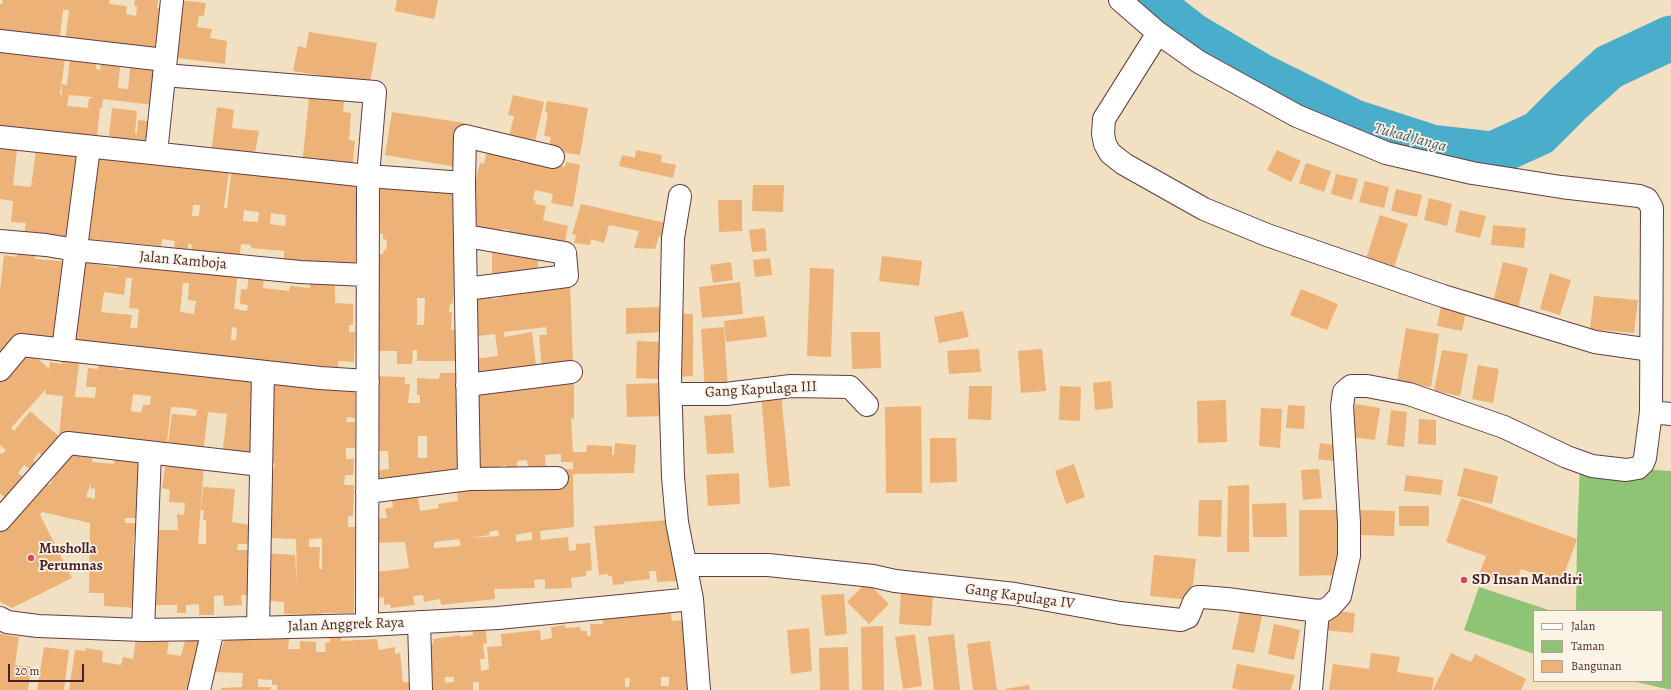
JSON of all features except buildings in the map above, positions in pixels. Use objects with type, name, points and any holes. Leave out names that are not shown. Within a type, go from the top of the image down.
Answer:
[{"type":"street","points":[[156,153],[172,0]]},
{"type":"street","points":[[1120,0],[1158,33],[1199,62],[1298,116],[1386,153],[1472,173],[1561,187],[1638,196],[1647,199],[1652,208],[1651,350],[1661,413],[1646,458],[1643,464],[1638,468],[1626,470],[1592,466],[1567,457],[1504,427],[1409,394],[1367,386],[1351,386],[1347,388],[1342,398],[1342,406],[1349,523],[1349,556],[1343,589],[1327,606],[1311,690]]},
{"type":"street","points":[[1158,33],[1104,118],[1103,134],[1105,144],[1110,153],[1124,164],[1204,209],[1275,238],[1443,296],[1595,342],[1651,350]]},
{"type":"street","points":[[0,42],[165,68],[375,92],[368,176],[368,381],[366,492],[367,625]]},
{"type":"street","points":[[0,136],[89,147],[368,176],[464,183]]},
{"type":"street","points":[[469,479],[464,183],[465,136],[553,157]]},
{"type":"street","points":[[63,350],[89,147]]},
{"type":"street","points":[[680,196],[673,238],[671,394],[674,504],[692,599],[699,690]]},
{"type":"street","points":[[466,236],[565,253],[567,276],[466,289]]},
{"type":"street","name":"Jalan Kamboja","points":[[0,241],[300,272],[367,275]]},
{"type":"street","points":[[0,370],[21,345],[263,372],[368,381]]},
{"type":"street","points":[[258,628],[263,372]]},
{"type":"street","points":[[467,385],[571,372]]},
{"type":"street","name":"Gang Kapulaga III","points":[[671,394],[726,394],[791,386],[850,387],[867,405]]},
{"type":"street","points":[[0,520],[68,444],[261,465]]},
{"type":"street","points":[[143,630],[150,453]]},
{"type":"street","points":[[366,492],[469,479],[557,478]]},
{"type":"street","name":"Gang Kapulaga IV","points":[[686,565],[768,565],[873,576],[895,581],[1015,594],[1120,612],[1181,620],[1188,617],[1194,602],[1198,597],[1327,606]]},
{"type":"street","name":"Jalan Anggrek Raya","points":[[0,618],[7,622],[38,626],[143,630],[213,630],[367,625],[498,618],[692,599]]},
{"type":"street","points":[[419,622],[421,690]]},
{"type":"street","points":[[199,690],[213,630]]},
{"type":"green space","points":[[1580,465],[1671,471],[1671,690],[1636,682],[1663,682],[1663,610],[1576,610]]},
{"type":"green space","points":[[1479,587],[1549,610],[1533,610],[1533,654],[1464,630]]},
{"type":"waterway","name":"Tukad Janga","points":[[1147,0],[1192,35],[1263,77],[1354,122],[1431,147],[1493,154],[1539,133],[1569,103],[1609,67],[1671,38]]},
{"type":"place","name":"Musholla Perumnas","points":[[31,558]]},
{"type":"place","name":"SD Insan Mandiri","points":[[1464,580]]}]
